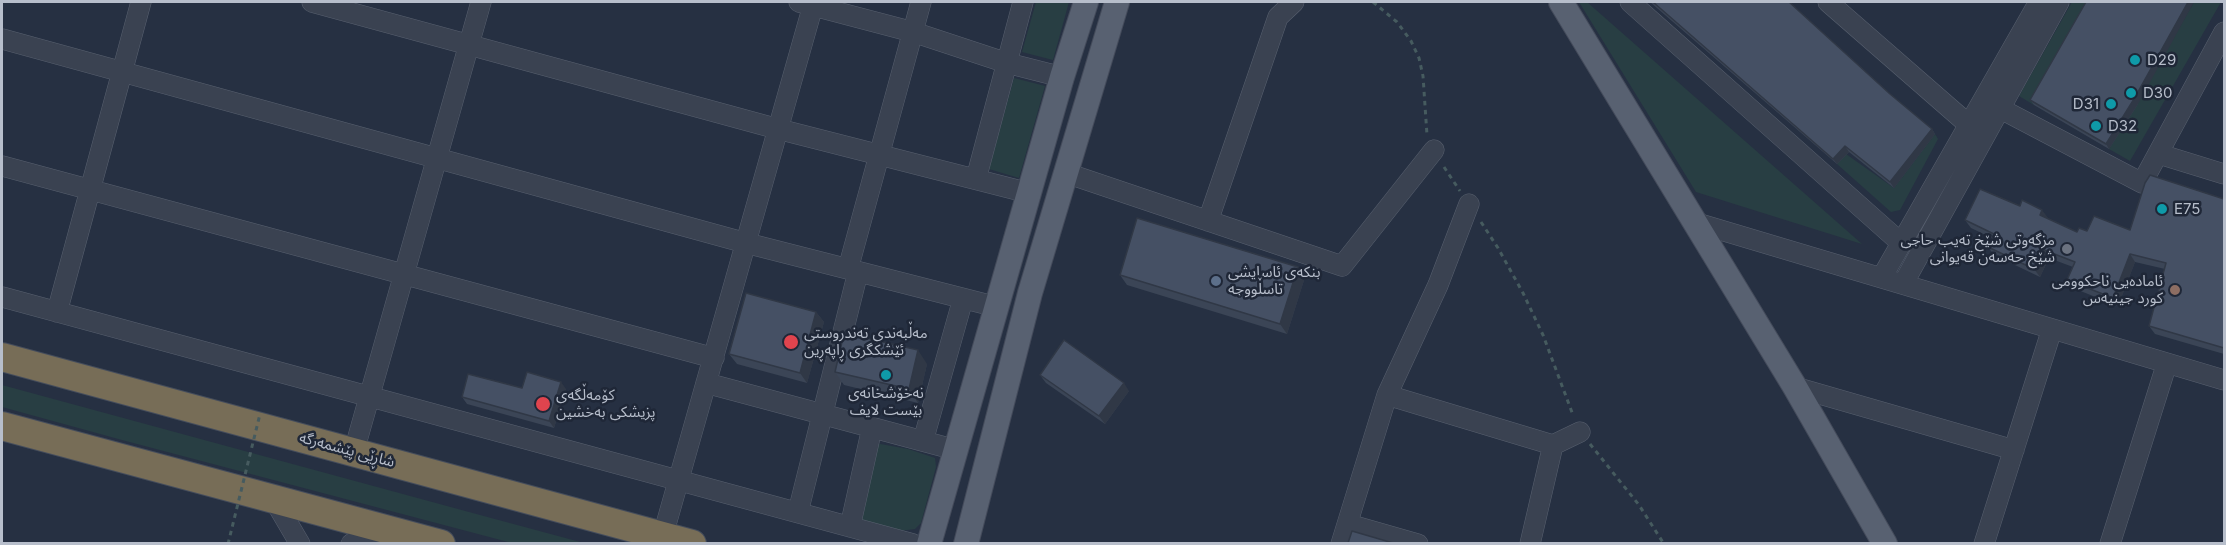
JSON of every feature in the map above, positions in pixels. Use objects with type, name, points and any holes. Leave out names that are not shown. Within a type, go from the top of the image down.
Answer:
[{"type":"highway","name":"شاڕێی پێشمەرگە","points":[[2,357],[692,543]]},
{"type":"highway","points":[[2,426],[441,543]]},
{"type":"main road","points":[[929,543],[1062,77],[1086,2]]},
{"type":"main road","points":[[966,543],[1030,293],[1117,2]]},
{"type":"main road","points":[[1561,2],[1697,223],[1885,543]]},
{"type":"street","points":[[57,312],[141,2]]},
{"type":"street","points":[[312,2],[778,129],[1029,193]]},
{"type":"street","points":[[354,451],[481,2]]},
{"type":"street","points":[[798,512],[823,415],[879,154],[921,2]]},
{"type":"street","points":[[976,179],[1023,2]]},
{"type":"street","points":[[1208,221],[1278,17],[1294,2]]},
{"type":"street","points":[[1630,2],[1901,243]]},
{"type":"street","points":[[1828,2],[1969,125]]},
{"type":"street","points":[[1882,277],[2039,2]]},
{"type":"street","points":[[1903,284],[2060,2]]},
{"type":"street","points":[[663,535],[778,129],[809,3],[913,32],[1007,63],[1062,77]]},
{"type":"street","points":[[2,39],[746,243],[997,308]]},
{"type":"street","points":[[2001,109],[2142,183],[2223,39]]},
{"type":"street","points":[[1066,173],[1342,266],[1434,150]]},
{"type":"street","points":[[2158,154],[2224,174]]},
{"type":"street","points":[[2,166],[714,358]]},
{"type":"street","points":[[1341,543],[1388,395],[1438,285],[1469,204]]},
{"type":"street","points":[[1697,223],[2224,380]]},
{"type":"street","points":[[2,297],[913,543]]},
{"type":"street","points":[[923,441],[963,299]]},
{"type":"street","points":[[1984,543],[2052,329]]},
{"type":"street","points":[[2110,543],[2167,363]]},
{"type":"street","points":[[706,384],[956,450]]},
{"type":"street","points":[[1795,387],[2014,450]]},
{"type":"street","points":[[1388,395],[1553,445],[1580,432]]},
{"type":"street","points":[[850,526],[873,428]]},
{"type":"street","points":[[1530,543],[1553,445]]},
{"type":"street","points":[[273,498],[300,543]]},
{"type":"street","points":[[1348,524],[1418,543]]},
{"type":"street","points":[[351,543],[367,535],[393,530]]},
{"type":"path","points":[[1373,2],[1396,22],[1411,41],[1419,58],[1428,139],[1498,248],[1523,293],[1543,335],[1580,432],[1639,505],[1664,543]]},
{"type":"path","points":[[228,543],[261,414]]},
{"type":"green space","points":[[1036,2],[1069,2],[1053,60],[1022,52]]},
{"type":"green space","points":[[1579,2],[1587,2],[1862,244],[1696,192]]},
{"type":"green space","points":[[2072,2],[2093,2],[2034,105],[2019,96]]},
{"type":"green space","points":[[2194,2],[2221,2],[2130,161],[2109,149]]},
{"type":"green space","points":[[1014,78],[1045,86],[1019,178],[989,169]]},
{"type":"green space","points":[[1935,134],[1938,139],[1900,210],[1891,212],[1837,164],[1846,154],[1894,188]]},
{"type":"green space","points":[[2,385],[584,543],[512,543],[122,440],[2,407]]},
{"type":"green space","points":[[875,443],[908,449],[935,458],[936,467],[921,523],[915,529],[899,531],[863,522],[853,511]]},
{"type":"building","points":[[1653,2],[1789,2],[1932,129],[1890,182],[1845,146],[1833,159]]},
{"type":"building","points":[[2086,2],[2188,2],[2106,144],[2030,100]]},
{"type":"building","points":[[2150,175],[2224,199],[2224,348],[2149,326],[2166,263],[2130,254],[2113,298],[2067,280],[2075,262],[2044,250],[2034,269],[1988,247],[1994,234],[1965,220],[1980,189],[2020,206],[2022,200],[2042,210],[2040,215],[2077,232],[2079,228],[2087,231],[2094,216],[2130,230],[2145,183]]},
{"type":"building","name":"بنکەی ئاسایشی تاسڵووجە","points":[[1137,218],[1298,267],[1280,324],[1120,275]]},
{"type":"building","name":"مەڵبەندی تەندروستی ئێشکگری ڕاپەڕین","points":[[746,293],[816,312],[800,373],[729,354]]},
{"type":"building","name":"نەخۆشخانەی بێست لایف","points":[[844,333],[918,350],[909,389],[835,372]]},
{"type":"building","points":[[1064,340],[1124,383],[1099,416],[1040,375]]},
{"type":"building","points":[[527,372],[561,382],[549,421],[462,397],[468,374],[522,388]]},
{"type":"building","points":[[1352,531],[1393,543],[1348,543]]},
{"type":"place","name":"D29","points":[[2135,60]]},
{"type":"place","name":"D30","points":[[2131,93]]},
{"type":"place","name":"D31","points":[[2111,104]]},
{"type":"place","name":"D32","points":[[2096,126]]},
{"type":"place","name":"E75","points":[[2162,209]]},
{"type":"place","name":"مزگەوتی شێخ تەیب حاجی شێخ حەسەن قەیوانی","points":[[2067,249]]},
{"type":"place","name":"بنکەی ئاسایشی تاسڵووجە","points":[[1216,281]]},
{"type":"place","name":"ئامادەیی ناحکوومی کورد جینیەس","points":[[2175,290]]},
{"type":"place","name":"مەڵبەندی تەندروستی ئێشکگری ڕاپەڕین","points":[[791,342]]},
{"type":"place","name":"نەخۆشخانەی بێست لایف","points":[[886,375]]},
{"type":"place","name":"کۆمەڵگەی پزیشکی بەخشین","points":[[543,404]]}]
